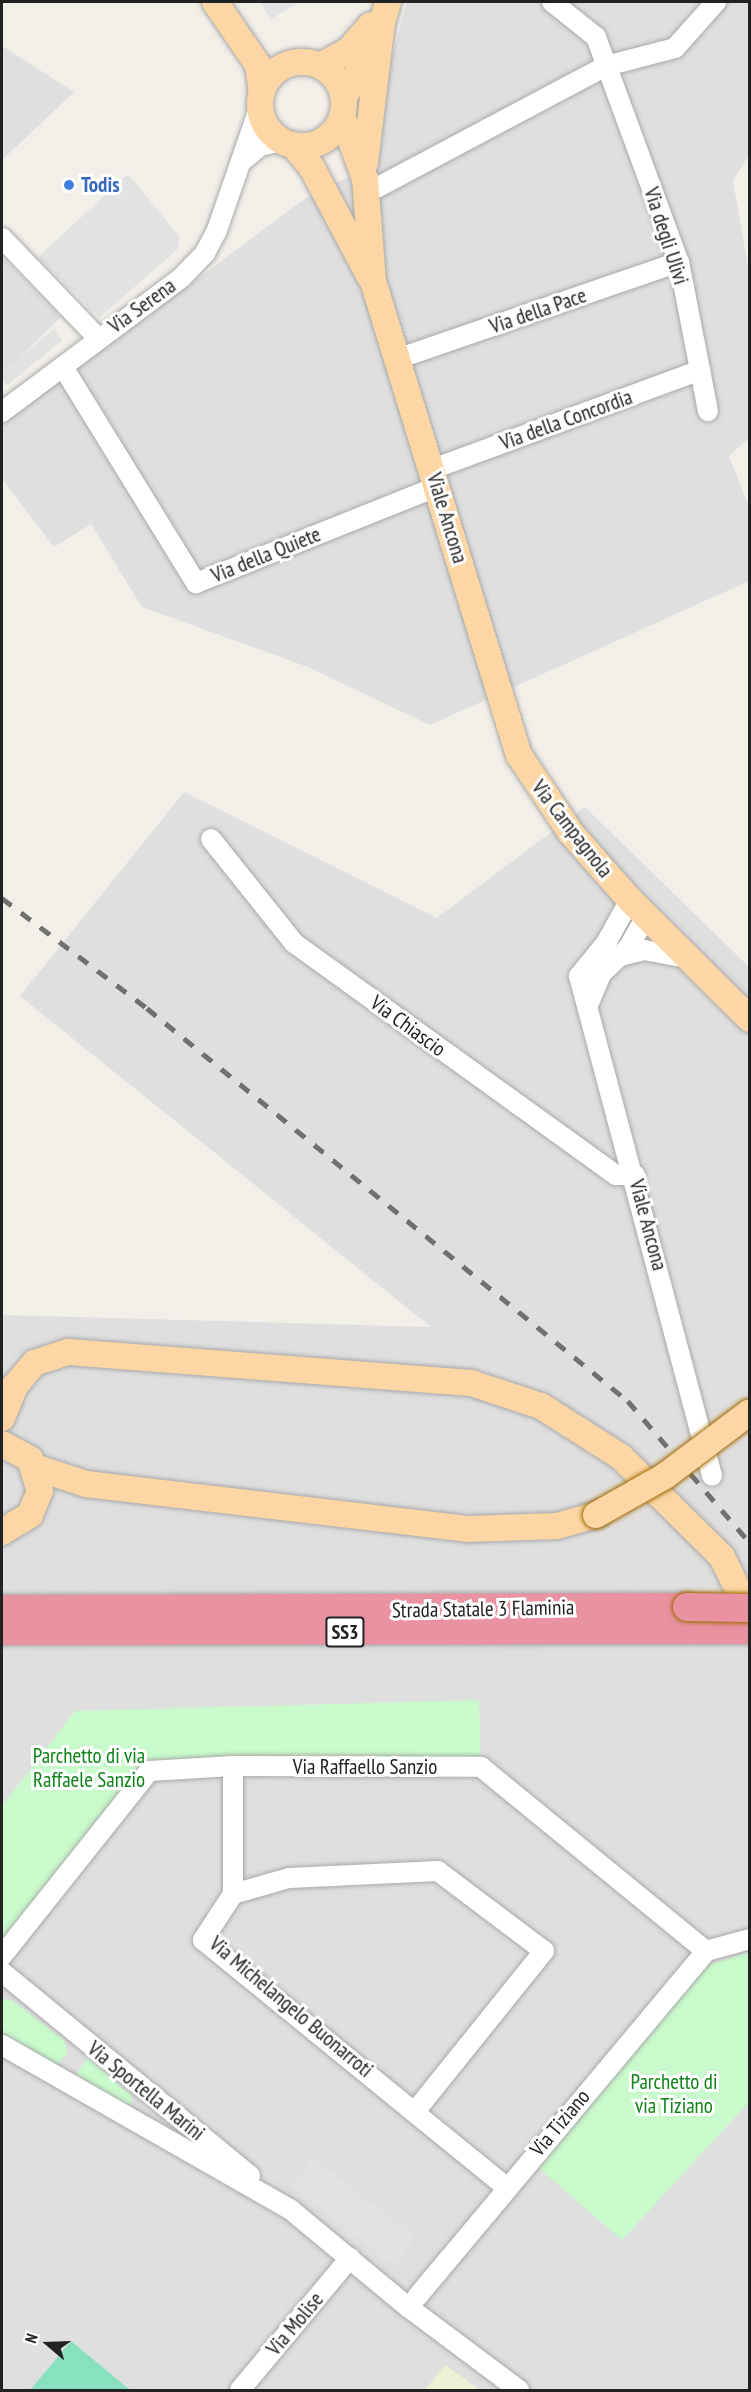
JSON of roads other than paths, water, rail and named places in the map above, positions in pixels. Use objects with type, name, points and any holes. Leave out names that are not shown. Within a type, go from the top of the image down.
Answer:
[{"type":"highway","name":"Strada Statale 3 Flaminia","points":[[2,1631],[688,1618],[750,1608]]},
{"type":"highway","name":"Strada Statale 3 Flaminia","points":[[2,1609],[688,1618],[750,1630]]},
{"type":"main road","points":[[215,2],[244,39],[258,65],[261,100],[267,126],[288,143],[318,143],[328,137],[386,9]]},
{"type":"main road","points":[[320,66],[349,50],[386,9]]},
{"type":"main road","name":"Viale Ancona","points":[[373,281],[367,195],[368,117],[386,9]]},
{"type":"main road","points":[[244,39],[290,64],[320,66],[332,74],[343,107]]},
{"type":"main road","points":[[261,100],[268,80],[290,64]]},
{"type":"main road","name":"Viale Ancona","points":[[343,107],[367,195]]},
{"type":"main road","name":"Viale Ancona","points":[[288,143],[312,168],[373,281],[519,755]]},
{"type":"main road","name":"Via Campagnola","points":[[519,755],[571,833],[638,909],[750,1020]]},
{"type":"main road","points":[[37,1502],[4,1412],[23,1374],[34,1363],[68,1352],[471,1383],[541,1406],[621,1457],[699,1530],[738,1582],[750,1614]]},
{"type":"main road","points":[[20,1455],[86,1484],[467,1529],[557,1526],[596,1515],[664,1476],[750,1412]]},
{"type":"main road","points":[[2,1532],[19,1526],[37,1502],[86,1484]]},
{"type":"street","name":"Via degli Ulivi","points":[[552,2],[596,36],[680,262],[708,411]]},
{"type":"street","points":[[339,221],[356,223],[367,195],[606,66],[675,48],[716,2]]},
{"type":"street","name":"Via Serena","points":[[2,412],[181,278],[205,253],[217,230],[236,166],[261,100]]},
{"type":"street","points":[[236,166],[260,146],[288,143]]},
{"type":"street","points":[[2,237],[98,338]]},
{"type":"street","name":"Via della Pace","points":[[397,359],[680,262]]},
{"type":"street","name":"Via della Quiete","points":[[63,367],[196,583],[435,478]]},
{"type":"street","name":"Via della Concordia","points":[[435,478],[700,370]]},
{"type":"street","name":"Via Chiascio","points":[[211,839],[294,943],[616,1175],[635,1175]]},
{"type":"street","points":[[588,1005],[601,974],[620,956],[638,909]]},
{"type":"street","name":"Viale Ancona","points":[[638,909],[579,976],[635,1175],[712,1476]]},
{"type":"street","points":[[620,956],[659,950],[688,958]]},
{"type":"street","points":[[233,1766],[233,1894],[289,1878],[438,1871],[544,1951],[417,2109]]},
{"type":"street","name":"Via Raffaello Sanzio","points":[[2,1956],[149,1771],[233,1766],[481,1767],[706,1951]]},
{"type":"street","name":"Via Michelangelo Buonarroti","points":[[233,1894],[203,1940],[417,2109],[506,2187]]},
{"type":"street","points":[[706,1951],[750,1939]]},
{"type":"street","name":"Via Tiziano","points":[[417,2297],[506,2187],[706,1951]]},
{"type":"street","name":"Via Sportella Marini","points":[[2,1972],[350,2258],[519,2391]]},
{"type":"street","name":"Via Sportella Marini","points":[[3,2048],[291,2210]]},
{"type":"street","name":"Via Molise","points":[[240,2391],[350,2258]]},
{"type":"railway","points":[[2,898],[147,1008],[628,1401],[750,1543]]},
{"type":"place","name":"Todis","points":[[69,185]]},
{"type":"park label","name":"Parchetto di via Raffaele Sanzio","points":[[89,1768]]},
{"type":"park label","name":"Parchetto di via Tiziano","points":[[674,2094]]}]
